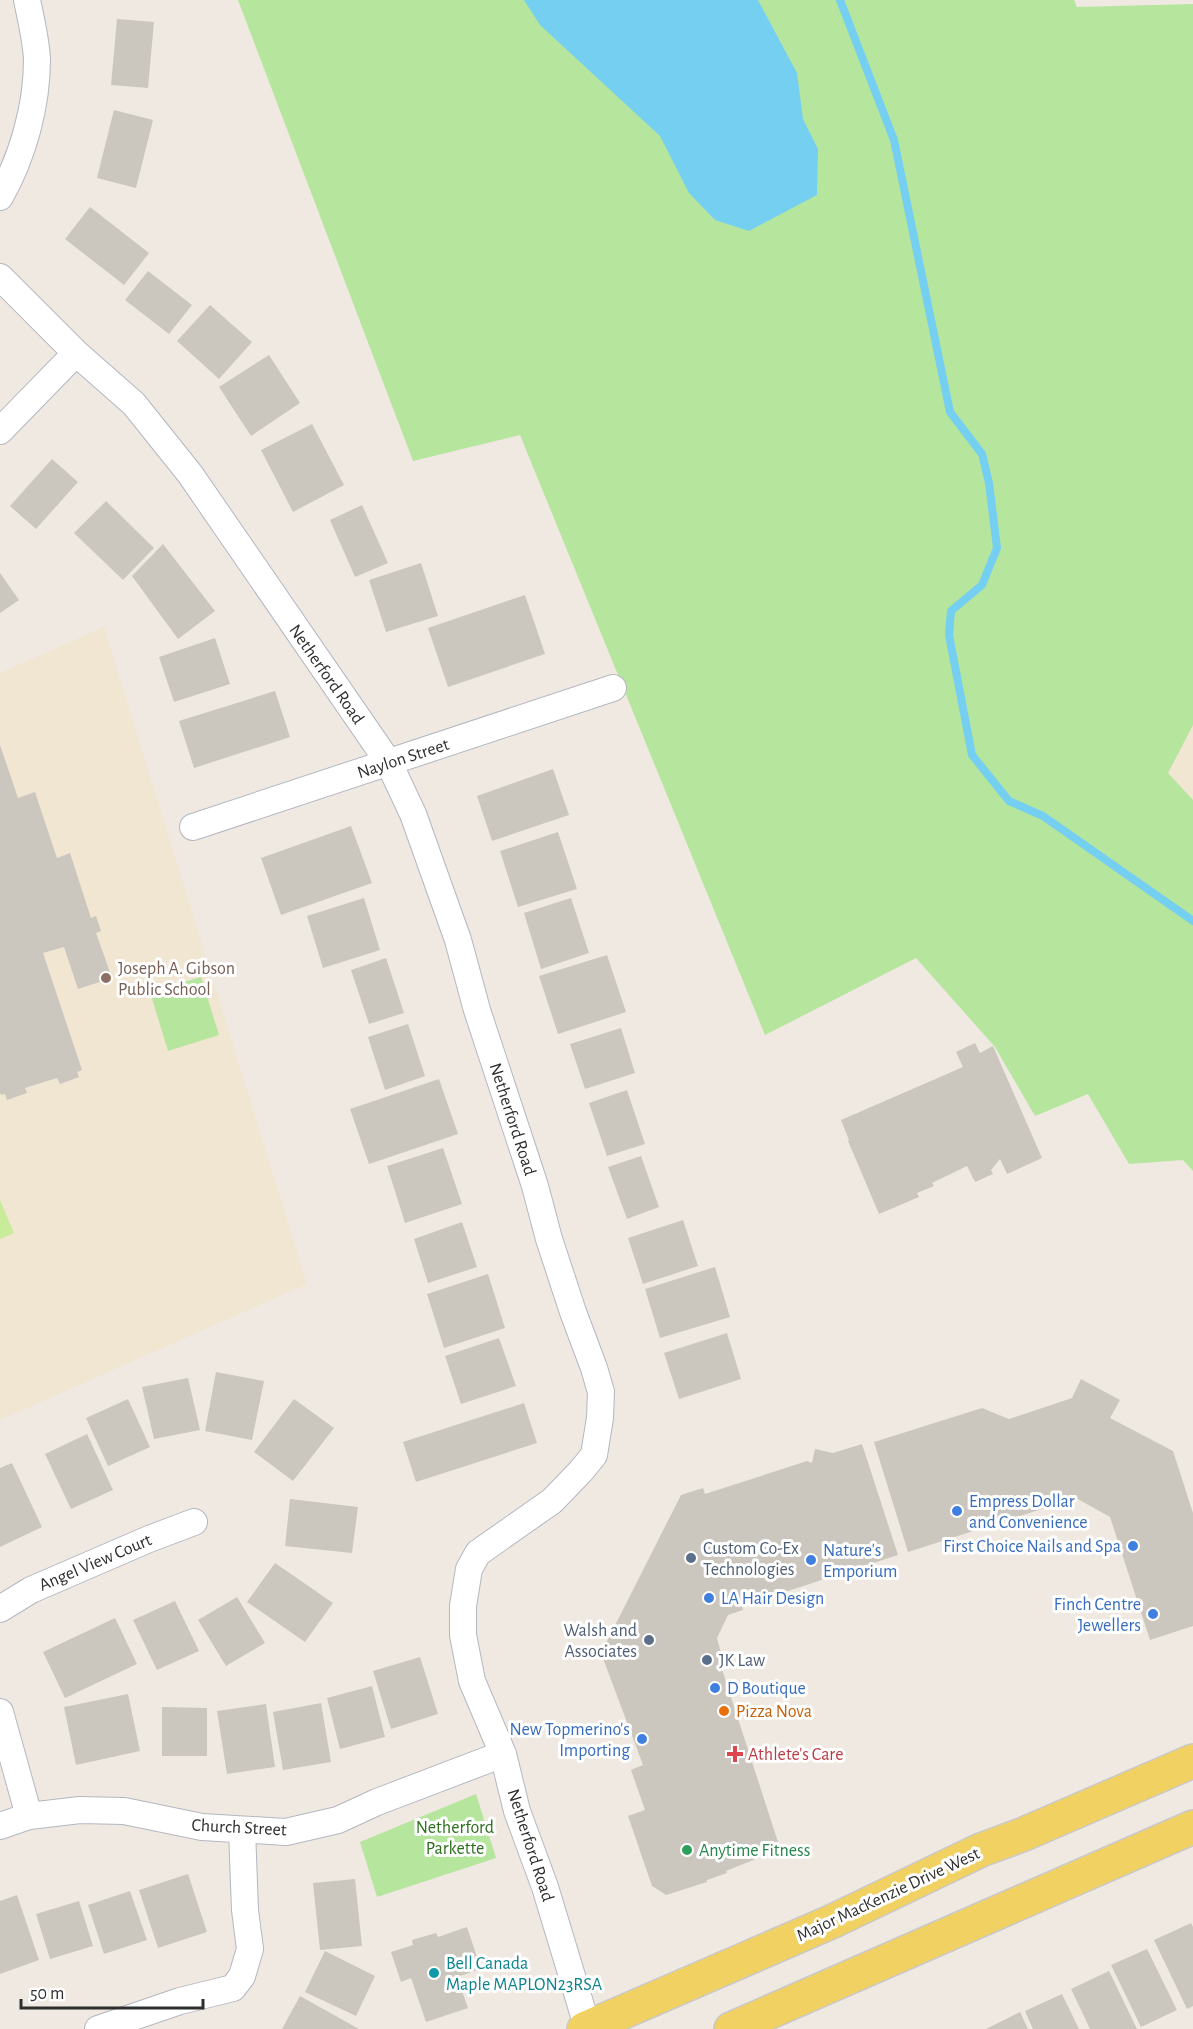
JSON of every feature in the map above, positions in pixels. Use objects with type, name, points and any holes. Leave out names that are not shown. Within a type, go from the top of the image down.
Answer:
[{"type":"main road","name":"Major MacKenzie Drive West","points":[[586,2029],[831,1922],[981,1850],[1024,1834],[1193,1761]]},
{"type":"main road","points":[[731,2029],[1193,1827]]},
{"type":"street","points":[[0,197],[8,182],[30,122],[34,96],[37,59],[27,0]]},
{"type":"street","name":"Netherford Road","points":[[0,277],[76,353],[134,404],[189,474],[389,762],[413,814],[458,940],[477,1011],[535,1186],[552,1249],[601,1392],[600,1418],[594,1455],[552,1501],[478,1553],[469,1569],[463,1606],[463,1635],[472,1681],[503,1754],[517,1810],[545,1887],[586,2029]]},
{"type":"street","points":[[0,431],[76,353]]},
{"type":"street","name":"Naylon Street","points":[[193,827],[613,688]]},
{"type":"street","name":"Angel View Court","points":[[0,1609],[31,1590],[194,1522]]},
{"type":"street","points":[[0,1712],[29,1816]]},
{"type":"street","name":"Church Street","points":[[0,1826],[29,1816],[80,1809],[124,1811],[202,1827],[286,1832],[338,1820],[377,1802],[503,1754]]},
{"type":"street","points":[[98,2029],[180,2001],[233,1988],[242,1976],[250,1949],[245,1910],[242,1830]]},
{"type":"shaded area","name":"Joseph A. Gibson Public School","points":[[104,627],[307,1284],[0,1420],[0,673]]},
{"type":"shaded area","points":[[1193,661],[1193,837],[1144,768]]},
{"type":"green space","points":[[238,0],[1074,0],[1077,7],[1193,4],[1193,725],[1168,773],[1193,800],[1193,1171],[1183,1160],[1129,1164],[1088,1094],[1035,1116],[995,1047],[916,958],[765,1035],[520,435],[413,461]]},
{"type":"green space","points":[[201,977],[219,1035],[168,1051],[150,992]]},
{"type":"green space","points":[[0,1200],[14,1233],[0,1239]]},
{"type":"green space","name":"Netherford Parkette","points":[[476,1794],[496,1858],[377,1897],[360,1842]]},
{"type":"water","points":[[524,0],[758,0],[797,73],[803,119],[818,149],[817,195],[749,231],[715,220],[689,193],[660,136],[540,25]]},
{"type":"building","points":[[117,19],[154,22],[148,88],[111,85]]},
{"type":"building","points":[[114,110],[153,120],[136,188],[97,178]]},
{"type":"building","points":[[90,207],[149,253],[124,285],[65,239]]},
{"type":"building","points":[[148,271],[192,305],[169,334],[125,300]]},
{"type":"building","points":[[210,305],[252,342],[219,379],[177,341]]},
{"type":"building","points":[[269,355],[300,403],[251,436],[219,387]]},
{"type":"building","points":[[312,424],[344,485],[293,512],[261,450]]},
{"type":"building","points":[[52,459],[78,482],[36,529],[10,506]]},
{"type":"building","points":[[106,501],[154,548],[123,580],[74,533]]},
{"type":"building","points":[[362,505],[388,563],[355,577],[330,520]]},
{"type":"building","points":[[163,544],[215,611],[178,639],[132,576]]},
{"type":"building","points":[[421,563],[438,616],[386,632],[369,580]]},
{"type":"building","points":[[0,573],[19,600],[0,613]]},
{"type":"building","points":[[525,595],[545,654],[448,687],[428,628]]},
{"type":"building","points":[[215,638],[230,684],[174,702],[159,657]]},
{"type":"building","points":[[275,691],[290,737],[194,768],[179,721]]},
{"type":"building","points":[[0,745],[18,798],[35,792],[57,858],[70,853],[91,918],[96,916],[101,931],[96,933],[112,978],[78,989],[64,947],[43,953],[82,1070],[77,1072],[79,1077],[60,1084],[57,1078],[25,1088],[27,1093],[7,1100],[5,1094],[0,1093]]},
{"type":"building","points":[[553,769],[569,815],[492,841],[477,796]]},
{"type":"building","points":[[351,826],[372,883],[281,915],[261,858]]},
{"type":"building","points":[[558,832],[577,889],[518,907],[500,851]]},
{"type":"building","points":[[364,898],[380,950],[323,968],[307,916]]},
{"type":"building","points":[[571,898],[589,953],[541,969],[524,913]]},
{"type":"building","points":[[607,955],[626,1012],[558,1034],[539,976]]},
{"type":"building","points":[[386,958],[404,1013],[369,1024],[351,970]]},
{"type":"building","points":[[408,1024],[425,1076],[385,1090],[368,1037]]},
{"type":"building","points":[[621,1028],[635,1073],[585,1089],[570,1044]]},
{"type":"building","points":[[975,1043],[980,1053],[993,1046],[1042,1158],[1007,1174],[1000,1159],[991,1170],[993,1174],[975,1182],[967,1166],[932,1183],[934,1186],[917,1193],[919,1197],[879,1214],[841,1120],[963,1067],[956,1052]]},
{"type":"building","points":[[439,1079],[458,1134],[369,1164],[350,1109]]},
{"type":"building","points":[[627,1090],[645,1144],[607,1156],[589,1103]]},
{"type":"building","points":[[443,1148],[462,1204],[405,1223],[387,1166]]},
{"type":"building","points":[[641,1156],[659,1207],[627,1219],[608,1167]]},
{"type":"building","points":[[683,1220],[698,1266],[643,1284],[628,1238]]},
{"type":"building","points":[[462,1222],[477,1267],[428,1283],[414,1239]]},
{"type":"building","points":[[715,1267],[730,1317],[660,1338],[645,1289]]},
{"type":"building","points":[[488,1274],[505,1328],[444,1348],[427,1294]]},
{"type":"building","points":[[727,1333],[741,1379],[679,1399],[664,1353]]},
{"type":"building","points":[[499,1338],[516,1386],[461,1404],[445,1356]]},
{"type":"building","points":[[216,1372],[264,1381],[252,1440],[205,1431]]},
{"type":"building","points":[[188,1378],[200,1430],[154,1439],[142,1387]]},
{"type":"building","points":[[1081,1379],[1120,1400],[1110,1418],[1173,1451],[1193,1513],[1193,1626],[1150,1640],[1110,1517],[1076,1498],[908,1552],[874,1442],[982,1408],[1009,1419],[1072,1398]]},
{"type":"building","points":[[128,1399],[150,1447],[108,1466],[86,1418]]},
{"type":"building","points":[[294,1399],[334,1428],[293,1481],[254,1452]]},
{"type":"building","points":[[524,1403],[537,1443],[416,1482],[403,1442]]},
{"type":"building","points":[[87,1434],[113,1490],[71,1509],[45,1454]]},
{"type":"building","points":[[862,1444],[898,1555],[742,1606],[743,1610],[728,1615],[717,1638],[721,1653],[717,1654],[778,1842],[773,1852],[726,1871],[727,1873],[707,1880],[707,1882],[666,1895],[652,1886],[628,1816],[645,1810],[631,1770],[643,1765],[601,1653],[681,1495],[703,1488],[705,1494],[807,1461],[812,1463],[815,1449],[833,1453]]},
{"type":"building","points":[[12,1463],[42,1527],[0,1547],[0,1468]]},
{"type":"building","points":[[290,1499],[358,1507],[352,1553],[285,1546]]},
{"type":"building","points":[[275,1563],[333,1603],[305,1642],[247,1602]]},
{"type":"building","points":[[237,1597],[265,1643],[226,1666],[198,1620]]},
{"type":"building","points":[[175,1601],[199,1651],[157,1670],[133,1620]]},
{"type":"building","points":[[115,1618],[137,1664],[65,1698],[43,1652]]},
{"type":"building","points":[[420,1657],[438,1714],[391,1729],[373,1671]]},
{"type":"building","points":[[372,1686],[385,1737],[340,1749],[327,1698]]},
{"type":"building","points":[[128,1694],[140,1751],[76,1765],[64,1707]]},
{"type":"building","points":[[321,1703],[331,1762],[283,1770],[273,1712]]},
{"type":"building","points":[[266,1704],[275,1767],[227,1774],[217,1711]]},
{"type":"building","points":[[162,1707],[207,1708],[207,1756],[162,1756]]},
{"type":"building","points":[[188,1874],[207,1932],[158,1948],[139,1890]]},
{"type":"building","points":[[355,1879],[362,1946],[320,1950],[313,1883]]},
{"type":"building","points":[[130,1891],[147,1940],[104,1954],[88,1905]]},
{"type":"building","points":[[17,1895],[39,1960],[0,1974],[0,1901]]},
{"type":"building","points":[[79,1901],[93,1946],[50,1959],[36,1914]]},
{"type":"building","points":[[1191,1923],[1193,1927],[1193,2006],[1187,2009],[1154,1940]]},
{"type":"building","name":"Bell Canada Maple MAPLON23RSA","points":[[467,1927],[481,1969],[457,1977],[468,2008],[426,2022],[411,1978],[401,1982],[391,1952],[413,1945],[412,1940],[436,1933],[438,1937]]},
{"type":"building","points":[[1147,1949],[1177,2010],[1141,2027],[1111,1965]]},
{"type":"building","points":[[325,1951],[375,1976],[356,2016],[305,1992]]},
{"type":"building","points":[[1109,1971],[1137,2029],[1090,2029],[1071,1989]]},
{"type":"building","points":[[1062,1994],[1079,2029],[1033,2029],[1025,2011]]},
{"type":"building","points":[[300,1996],[359,2029],[282,2029]]},
{"type":"building","points":[[1020,2012],[1028,2029],[986,2029]]},
{"type":"waterway","points":[[840,0],[894,140],[950,412],[982,454],[989,483],[997,548],[982,585],[951,611],[949,635],[972,755],[1009,801],[1043,816],[1193,921]]},
{"type":"place","name":"Joseph A. Gibson Public School","points":[[106,978]]},
{"type":"place","name":"Empress Dollar and Convenience","points":[[957,1511]]},
{"type":"place","name":"First Choice Nails and Spa","points":[[1133,1546]]},
{"type":"place","name":"Custom Co-Ex Technologies","points":[[691,1558]]},
{"type":"place","name":"Nature's Emporium","points":[[811,1560]]},
{"type":"place","name":"LA Hair Design","points":[[709,1598]]},
{"type":"place","name":"Finch Centre Jewellers","points":[[1153,1614]]},
{"type":"place","name":"Walsh and Associates","points":[[649,1640]]},
{"type":"place","name":"JK Law","points":[[707,1660]]},
{"type":"place","name":"D Boutique","points":[[715,1688]]},
{"type":"place","name":"Pizza Nova","points":[[724,1711]]},
{"type":"place","name":"New Topmerino's Importing","points":[[642,1739]]},
{"type":"place","name":"Athlete's Care","points":[[735,1754]]},
{"type":"place","name":"Anytime Fitness","points":[[687,1850]]},
{"type":"place","name":"Bell Canada Maple MAPLON23RSA","points":[[434,1973]]}]
